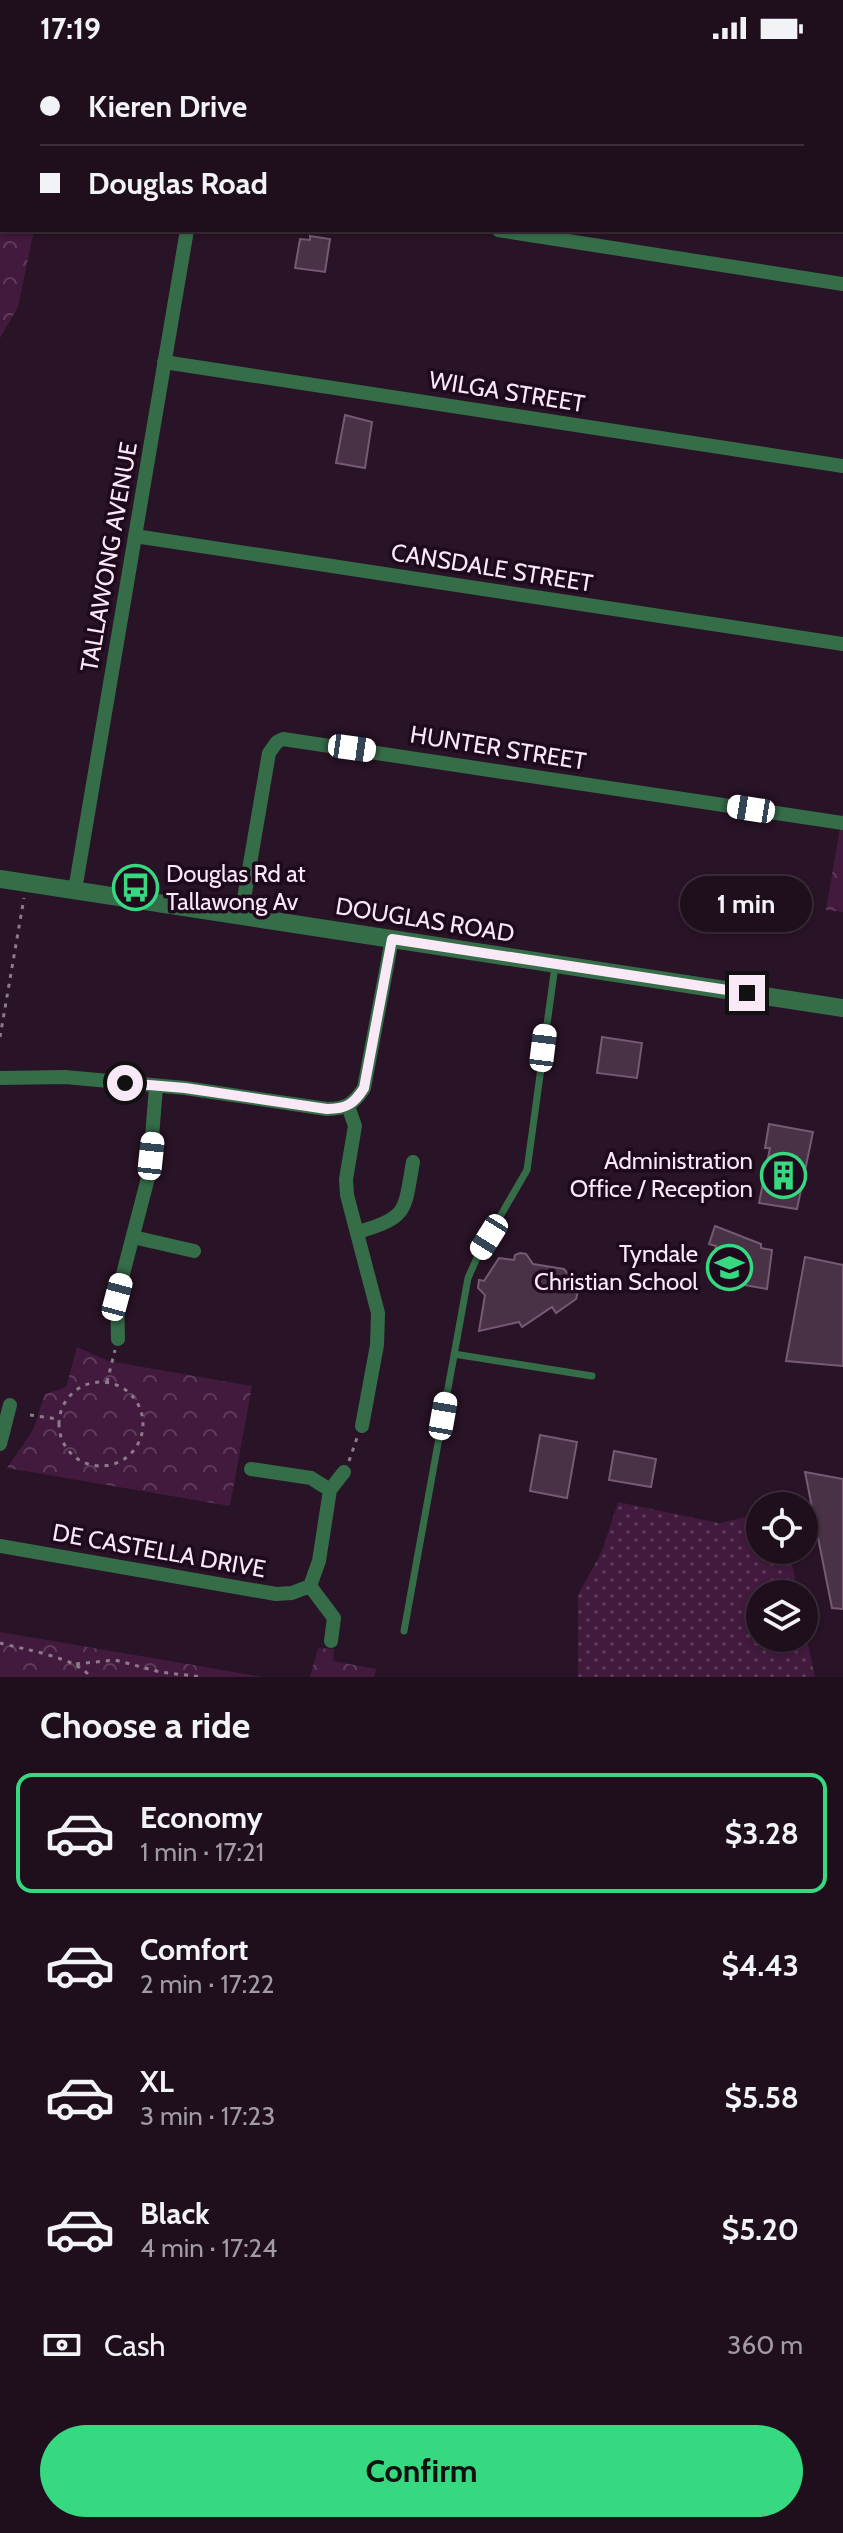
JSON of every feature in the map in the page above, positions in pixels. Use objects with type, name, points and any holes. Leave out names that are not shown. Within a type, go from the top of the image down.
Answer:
[{"type":"street","name":"TALLAWONG AVENUE","points":[[75,890],[187,232]]},
{"type":"street","points":[[511,232],[843,284]]},
{"type":"street","name":"WILGA STREET","points":[[164,362],[843,466]]},
{"type":"street","name":"CANSDALE STREET","points":[[135,536],[843,644]]},
{"type":"street","name":"HUNTER STREET","points":[[241,916],[269,753],[272,746],[283,739],[843,823]]},
{"type":"street","name":"DOUGLAS ROAD","points":[[0,879],[843,1008]]},
{"type":"street","points":[[0,1078],[65,1077],[185,1088],[327,1109],[348,1106],[364,1088],[392,939]]},
{"type":"street","points":[[118,1339],[117,1297],[149,1174],[156,1087]]},
{"type":"street","points":[[348,1106],[355,1126],[346,1179],[347,1195],[378,1313],[362,1426]]},
{"type":"street","points":[[358,1232],[397,1217],[406,1201],[413,1162]]},
{"type":"street","points":[[133,1237],[194,1251]]},
{"type":"street","points":[[0,1444],[10,1405]]},
{"type":"street","points":[[251,1469],[311,1478],[330,1490]]},
{"type":"street","points":[[331,1641],[334,1618],[310,1586],[319,1561],[330,1490],[344,1472]]},
{"type":"street","name":"DE CASTELLA DRIVE","points":[[0,1546],[276,1594],[292,1593],[310,1586]]},
{"type":"lane","points":[[404,1631],[468,1278],[480,1251],[527,1170],[555,964]]},
{"type":"lane","points":[[454,1354],[592,1376]]},
{"type":"path","points":[[0,1037],[24,898]]},
{"type":"path","points":[[107,1382],[118,1339]]},
{"type":"path","points":[[107,1382],[125,1389],[138,1403],[142,1412],[143,1432],[130,1455],[106,1466],[93,1466],[81,1462],[62,1443],[58,1419],[71,1393],[88,1383],[107,1382]]},
{"type":"path","points":[[30,1415],[58,1419]]},
{"type":"path","points":[[344,1472],[362,1426]]},
{"type":"path","points":[[0,1643],[76,1664],[84,1668],[90,1677]]},
{"type":"path","points":[[76,1664],[115,1660],[160,1672],[202,1677]]},
{"type":"green space","points":[[0,232],[34,232],[18,307],[0,338]]},
{"type":"green space","points":[[843,810],[843,912],[826,910]]},
{"type":"green space","points":[[77,1347],[108,1361],[252,1386],[230,1506],[7,1468],[33,1430],[45,1394],[66,1387]]},
{"type":"green space","points":[[618,1502],[719,1523],[746,1517],[746,1564],[792,1564],[795,1580],[746,1580],[746,1652],[810,1652],[815,1677],[578,1677],[578,1595],[602,1551]]},
{"type":"green space","points":[[0,1632],[263,1677],[0,1677]]},
{"type":"green space","points":[[318,1648],[334,1649],[333,1661],[376,1669],[374,1677],[310,1677]]},
{"type":"building","points":[[310,236],[330,239],[325,272],[295,268],[300,239],[310,240]]},
{"type":"building","points":[[345,415],[372,422],[365,468],[336,463]]},
{"type":"building","points":[[602,1037],[642,1043],[637,1078],[597,1073]]},
{"type":"building","name":"Administration Office / Reception","points":[[769,1124],[813,1132],[797,1209],[759,1203],[770,1148],[765,1148]]},
{"type":"building","points":[[715,1226],[761,1244],[761,1248],[772,1250],[767,1289],[711,1279],[716,1246],[709,1244]]},
{"type":"building","points":[[526,1254],[533,1264],[564,1269],[579,1288],[576,1299],[556,1313],[552,1307],[522,1327],[519,1322],[479,1331],[485,1295],[478,1288],[479,1280],[484,1281],[499,1258],[514,1260],[515,1255]]},
{"type":"building","points":[[805,1257],[843,1265],[843,1366],[786,1361]]},
{"type":"building","points":[[540,1435],[577,1442],[567,1498],[530,1491]]},
{"type":"building","points":[[614,1451],[656,1459],[651,1487],[609,1480]]},
{"type":"building","points":[[805,1472],[843,1479],[843,1609],[832,1608],[818,1537],[818,1492],[809,1492]]},
{"type":"place","name":"Douglas Rd at Tallawong Av","points":[[135,888]]},
{"type":"place","name":"Administration Office / Reception","points":[[784,1175]]},
{"type":"place","name":"Tyndale Christian School","points":[[729,1268]]},
{"type":"route","points":[[125,1083],[185,1088],[327,1109],[348,1106],[364,1088],[392,939],[747,993]]}]
